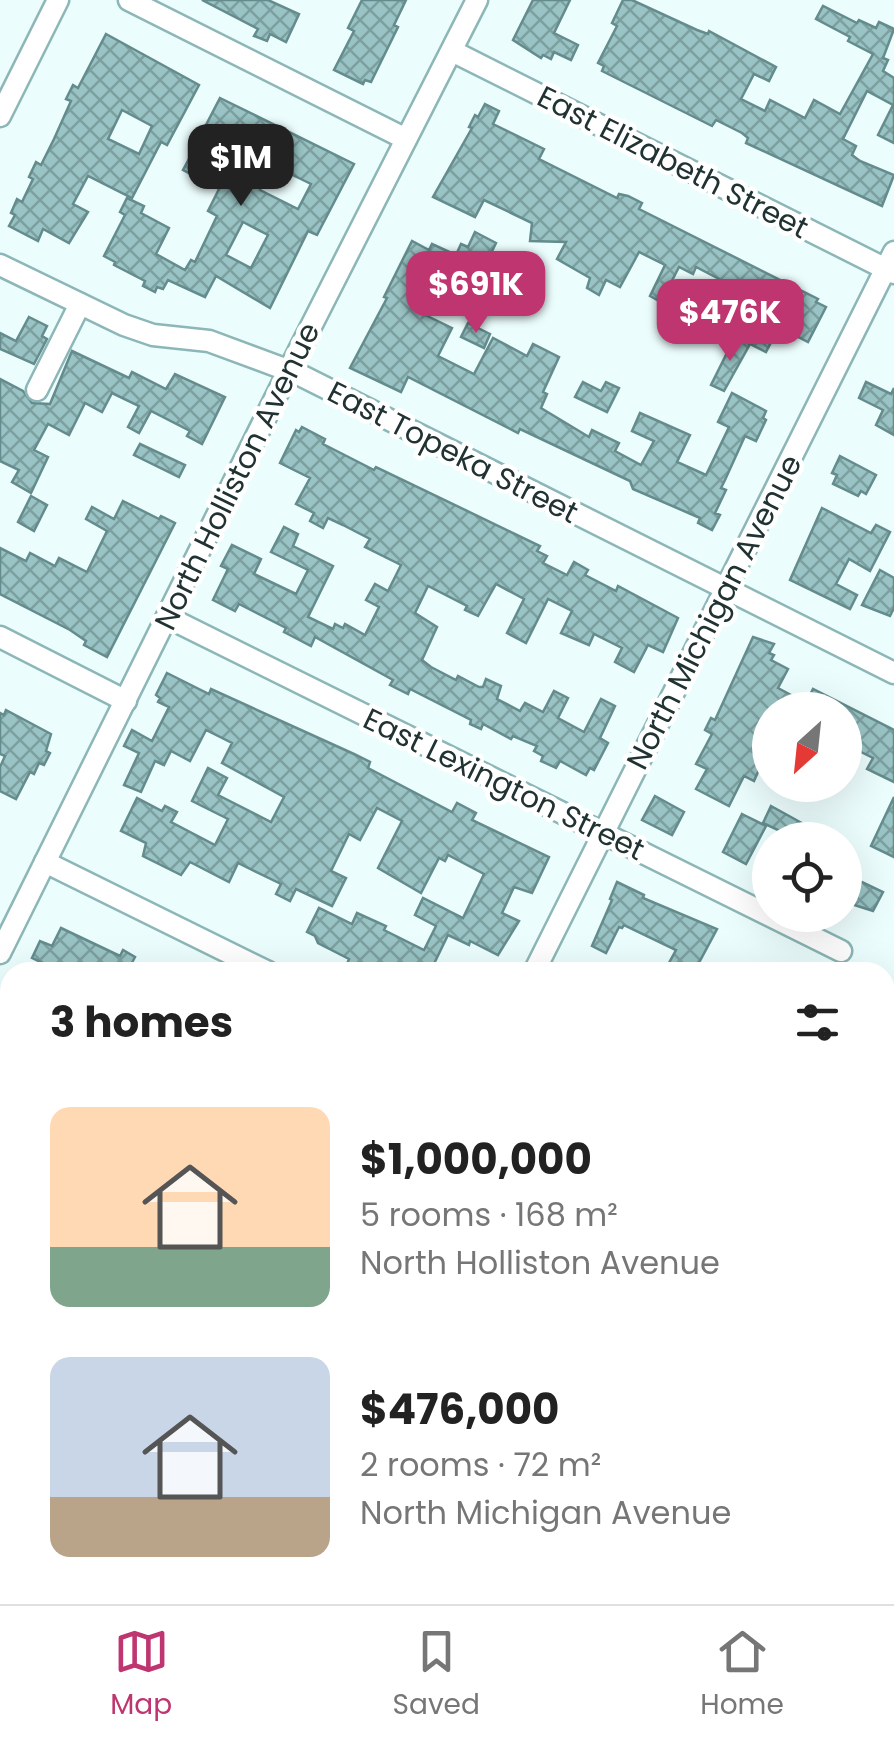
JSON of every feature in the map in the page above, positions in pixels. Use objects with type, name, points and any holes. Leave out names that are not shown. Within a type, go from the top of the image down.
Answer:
[{"type":"street","points":[[0,116],[58,0]]},
{"type":"street","points":[[129,0],[406,139]]},
{"type":"street","name":"North Holliston Avenue","points":[[0,953],[477,0]]},
{"type":"street","name":"East Elizabeth Street","points":[[452,50],[891,265]]},
{"type":"street","name":"East Topeka Street","points":[[0,265],[124,325],[153,335],[209,341],[289,371],[894,673]]},
{"type":"street","name":"North Michigan Avenue","points":[[539,962],[891,265]]},
{"type":"street","points":[[37,390],[80,304]]},
{"type":"street","name":"East Lexington Street","points":[[166,617],[841,951]]},
{"type":"street","points":[[0,637],[126,700]]},
{"type":"street","points":[[44,862],[248,962]]},
{"type":"building","points":[[202,0],[268,0],[299,14],[286,42],[270,34],[267,41],[254,36],[258,29]]},
{"type":"building","points":[[362,0],[406,0],[394,25],[398,27],[371,82],[365,80],[363,84],[334,70],[354,31],[348,28]]},
{"type":"building","points":[[533,0],[570,0],[554,33],[578,45],[571,60],[554,52],[551,59],[543,55],[541,58],[513,40]]},
{"type":"building","points":[[623,0],[632,0],[708,34],[709,31],[776,67],[769,81],[754,74],[741,99],[765,111],[770,100],[805,118],[814,100],[840,114],[873,54],[816,19],[823,6],[857,23],[859,20],[876,28],[879,22],[894,29],[883,58],[888,60],[883,71],[894,78],[894,143],[878,135],[893,105],[867,91],[843,139],[856,146],[852,155],[860,161],[894,175],[882,206],[746,143],[748,138],[742,133],[716,120],[712,126],[602,71],[604,66],[598,63],[617,26],[612,23]]},
{"type":"building","points":[[106,34],[199,85],[167,145],[161,142],[132,198],[88,176],[73,204],[88,212],[69,243],[43,229],[38,241],[9,226],[15,215],[11,213],[17,199],[22,202],[36,162],[41,165],[54,139],[71,101],[66,99],[73,85],[78,88]],"holes":[[[122,110],[152,126],[139,154],[108,139]]]},
{"type":"building","points":[[220,98],[354,164],[317,235],[308,231],[270,308],[216,276],[205,297],[168,280],[163,289],[157,287],[155,292],[143,286],[145,281],[104,256],[125,215],[120,212],[127,198],[144,206],[141,213],[169,228],[156,254],[185,270],[191,260],[195,262],[217,216],[208,211],[219,189],[183,170],[190,157],[197,160],[213,128],[206,125]],"holes":[[[272,165],[311,184],[298,209],[260,190]],[[243,222],[268,235],[251,268],[226,255]]]},
{"type":"building","points":[[485,104],[499,111],[493,124],[544,149],[539,159],[617,198],[619,194],[642,203],[639,209],[818,299],[816,302],[826,307],[808,342],[779,327],[766,352],[752,345],[765,319],[714,296],[721,280],[696,267],[693,274],[679,267],[661,302],[650,296],[665,265],[639,252],[620,287],[606,280],[599,295],[587,288],[590,278],[557,259],[566,242],[530,241],[532,223],[484,200],[475,217],[433,197],[472,128],[469,127],[475,115],[478,117]]},
{"type":"building","points":[[475,232],[496,243],[479,278],[458,267],[445,294],[432,287],[419,312],[452,328],[438,356],[474,374],[493,338],[527,356],[533,344],[559,357],[543,392],[547,394],[541,408],[589,437],[592,430],[619,443],[615,451],[641,465],[654,441],[632,431],[640,413],[690,435],[677,462],[706,475],[729,427],[718,422],[732,393],[766,411],[756,441],[745,436],[721,488],[726,490],[712,530],[698,523],[700,518],[633,489],[630,481],[520,429],[518,433],[408,377],[401,392],[350,368],[412,241],[429,250],[432,244],[456,255],[461,244],[468,247]]},
{"type":"building","points":[[692,308],[708,316],[700,332],[684,324]]},
{"type":"building","points":[[29,317],[47,326],[42,336],[47,339],[34,364],[0,349],[0,333],[16,341]]},
{"type":"building","points":[[468,323],[490,334],[484,348],[461,337]]},
{"type":"building","points":[[735,337],[750,344],[724,391],[711,385]]},
{"type":"building","points":[[72,351],[129,378],[132,372],[166,389],[175,374],[225,397],[202,444],[187,436],[190,431],[151,411],[139,433],[128,427],[139,406],[112,393],[102,412],[85,403],[69,435],[48,424],[34,450],[48,457],[31,493],[12,482],[19,470],[0,461],[0,379],[23,391],[32,403],[50,404]]},
{"type":"building","points":[[583,382],[601,391],[606,382],[619,388],[607,412],[575,397]]},
{"type":"building","points":[[866,382],[891,394],[894,388],[894,435],[876,425],[883,410],[859,398]]},
{"type":"building","points":[[302,427],[325,439],[323,444],[374,470],[376,467],[540,546],[537,551],[547,556],[543,563],[567,575],[574,562],[588,570],[585,575],[616,591],[618,586],[678,618],[663,652],[648,645],[634,672],[615,662],[622,648],[594,634],[589,645],[561,633],[572,611],[548,599],[526,643],[507,633],[524,599],[496,584],[478,616],[428,586],[415,613],[437,627],[422,660],[431,667],[479,687],[483,687],[486,679],[501,686],[497,699],[520,711],[525,703],[543,712],[554,691],[568,698],[558,718],[584,732],[601,699],[615,706],[600,738],[608,743],[594,770],[590,768],[586,775],[560,761],[556,768],[541,761],[543,756],[534,751],[537,746],[513,736],[511,739],[483,724],[481,729],[410,689],[408,694],[390,685],[393,680],[315,637],[311,646],[239,604],[235,611],[213,600],[228,569],[221,566],[232,545],[261,559],[254,574],[296,594],[308,570],[271,552],[284,527],[298,534],[293,546],[333,566],[308,617],[333,629],[335,624],[343,628],[345,624],[365,635],[379,607],[366,600],[375,584],[388,591],[401,565],[365,547],[370,539],[343,525],[328,518],[323,528],[310,521],[314,513],[296,504],[310,478],[280,463],[296,430],[299,432]]},
{"type":"building","points":[[140,444],[185,465],[179,477],[134,455]]},
{"type":"building","points":[[840,456],[876,475],[866,494],[861,491],[858,496],[833,484],[837,475],[832,473]]},
{"type":"building","points":[[31,496],[47,505],[34,531],[18,522]]},
{"type":"building","points":[[123,501],[175,523],[107,657],[84,645],[86,641],[70,630],[0,594],[0,548],[26,561],[30,553],[55,566],[59,558],[87,572],[107,531],[86,519],[92,507],[114,519]]},
{"type":"building","points":[[822,508],[871,533],[876,525],[890,532],[870,571],[849,559],[836,584],[857,595],[850,609],[790,580]]},
{"type":"building","points":[[880,570],[894,578],[894,608],[890,616],[862,605]]},
{"type":"building","points":[[753,637],[774,644],[769,653],[774,655],[771,660],[788,669],[778,688],[785,692],[752,692],[752,780],[744,776],[729,806],[696,789],[707,769],[696,764],[712,734],[705,730],[711,718],[715,720]]},
{"type":"building","points":[[167,673],[209,694],[211,689],[370,762],[368,768],[452,812],[457,803],[476,813],[472,820],[549,857],[532,893],[514,887],[502,913],[519,921],[498,955],[448,935],[435,962],[348,962],[349,959],[318,943],[307,932],[319,908],[352,924],[357,913],[424,950],[436,926],[415,915],[423,898],[463,918],[484,874],[448,855],[445,861],[439,858],[421,893],[378,868],[402,821],[377,808],[360,840],[349,834],[331,871],[346,878],[332,906],[296,889],[290,901],[276,894],[281,884],[238,863],[229,882],[190,862],[181,875],[143,856],[146,843],[121,831],[137,798],[162,811],[165,806],[177,812],[171,822],[215,845],[228,819],[192,801],[208,768],[227,778],[218,795],[271,822],[284,797],[222,763],[232,743],[206,730],[190,761],[171,751],[164,765],[155,761],[141,792],[124,785],[139,753],[124,746],[132,730],[152,741],[169,707],[158,702],[160,698],[156,695]]},
{"type":"building","points":[[6,710],[51,734],[46,751],[50,753],[44,765],[39,763],[34,774],[30,772],[16,799],[0,791],[0,767],[5,756],[0,754],[0,713],[4,715]]},
{"type":"building","points":[[862,714],[894,730],[894,782],[867,769],[873,758],[862,752]]},
{"type":"building","points":[[655,796],[684,812],[672,835],[642,820]]},
{"type":"building","points":[[894,797],[894,857],[871,846]]},
{"type":"building","points":[[771,806],[800,822],[763,822]]},
{"type":"building","points":[[742,814],[758,822],[752,822],[752,853],[746,864],[723,852]]},
{"type":"building","points":[[617,882],[644,895],[643,898],[717,929],[699,962],[669,962],[676,950],[624,925],[619,927],[606,953],[592,946]]},
{"type":"building","points":[[862,882],[883,892],[873,911],[862,907]]},
{"type":"building","points":[[61,928],[120,956],[123,950],[135,957],[132,962],[40,962],[32,958],[40,941],[52,946]]}]
